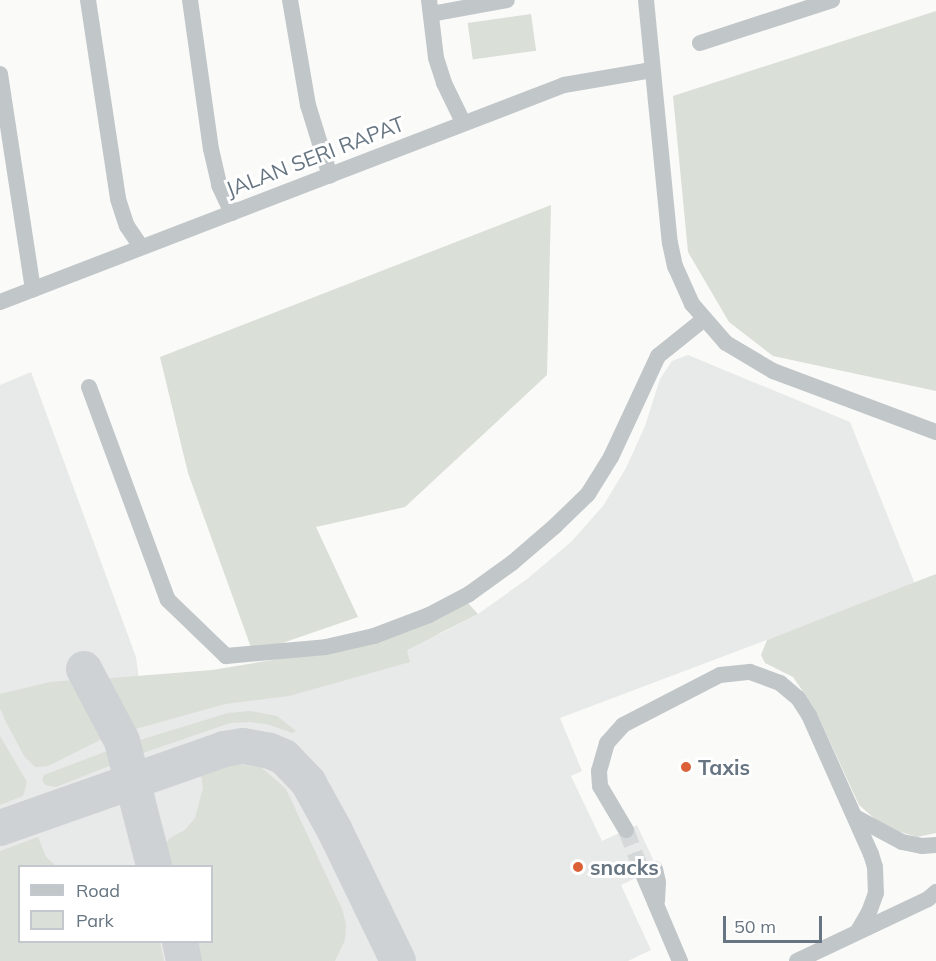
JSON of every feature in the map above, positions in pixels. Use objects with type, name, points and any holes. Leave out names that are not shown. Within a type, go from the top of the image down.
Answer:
[{"type":"street","points":[[88,0],[118,199],[127,226],[141,247]]},
{"type":"street","points":[[190,0],[211,149],[219,185],[232,213]]},
{"type":"street","points":[[290,0],[308,105],[330,176]]},
{"type":"street","points":[[463,122],[444,83],[436,57],[430,7],[507,0]]},
{"type":"street","points":[[646,0],[670,243],[675,266],[703,320],[726,343],[773,371],[936,432]]},
{"type":"street","points":[[700,43],[832,0]]},
{"type":"street","name":"JALAN SERI RAPAT","points":[[0,302],[564,85],[652,70]]},
{"type":"street","points":[[0,74],[33,288]]},
{"type":"street","points":[[89,387],[168,600],[226,656],[326,647],[374,636],[429,615],[469,594],[512,563],[588,494],[611,457],[658,357],[703,320]]},
{"type":"street","points":[[626,825],[600,786],[599,771],[602,755],[616,732],[633,719],[720,675],[750,672],[780,683],[798,698],[809,715],[857,818],[871,854],[877,881],[873,903],[858,931]]},
{"type":"street","points":[[857,818],[902,842],[922,846],[936,845]]},
{"type":"street","points":[[649,872],[656,908],[680,961]]},
{"type":"street","points":[[797,961],[928,899],[936,892]]},
{"type":"shaded area","points":[[688,355],[850,422],[915,584],[560,718],[582,771],[571,776],[602,841],[637,825],[657,868],[621,885],[651,950],[628,961],[0,961],[0,385],[31,372],[136,657],[140,686],[440,634],[478,614],[527,579],[571,542],[603,506],[626,468],[645,426],[660,379],[672,361]]},
{"type":"green space","points":[[936,11],[936,391],[773,356],[729,322],[688,252],[673,96]]},
{"type":"green space","points":[[531,14],[536,51],[473,60],[468,23]]},
{"type":"green space","points":[[551,205],[547,375],[405,507],[316,527],[358,617],[253,653],[188,473],[160,357]]},
{"type":"green space","points":[[936,574],[936,833],[917,837],[884,827],[859,805],[815,709],[793,677],[765,663],[761,655],[767,640]]},
{"type":"green space","points":[[468,603],[478,614],[407,650],[410,662],[289,696],[225,704],[132,730],[125,727],[100,679],[212,670],[328,651]]},
{"type":"green space","points":[[76,680],[92,701],[110,735],[48,766],[35,767],[24,756],[5,720],[0,708],[0,694],[50,682]]},
{"type":"green space","points":[[250,711],[277,716],[296,731],[292,733],[267,724],[251,722],[230,723],[143,753],[139,744],[140,740],[228,713]]},
{"type":"green space","points":[[0,736],[27,782],[23,796],[0,805]]},
{"type":"green space","points":[[110,750],[117,752],[122,761],[56,787],[45,785],[42,780],[44,775]]},
{"type":"green space","points":[[228,763],[261,767],[286,789],[342,909],[346,924],[345,940],[335,961],[199,961],[192,943],[213,943],[213,865],[161,865],[158,859],[161,848],[170,838],[185,830],[195,818],[203,788],[201,774]]},
{"type":"green space","points":[[38,837],[46,857],[55,865],[18,865],[18,943],[160,943],[164,961],[0,961],[0,851]]},
{"type":"taxiway","points":[[84,669],[122,741],[154,865]]},
{"type":"taxiway","points":[[0,828],[224,749],[243,746],[270,751],[284,757],[308,782],[335,831],[398,961]]},
{"type":"taxiway","points":[[180,943],[184,961]]},
{"type":"tunnel","points":[[626,830],[643,874]]},
{"type":"place","name":"Taxis","points":[[686,767]]},
{"type":"place","name":"snacks","points":[[578,867]]}]
